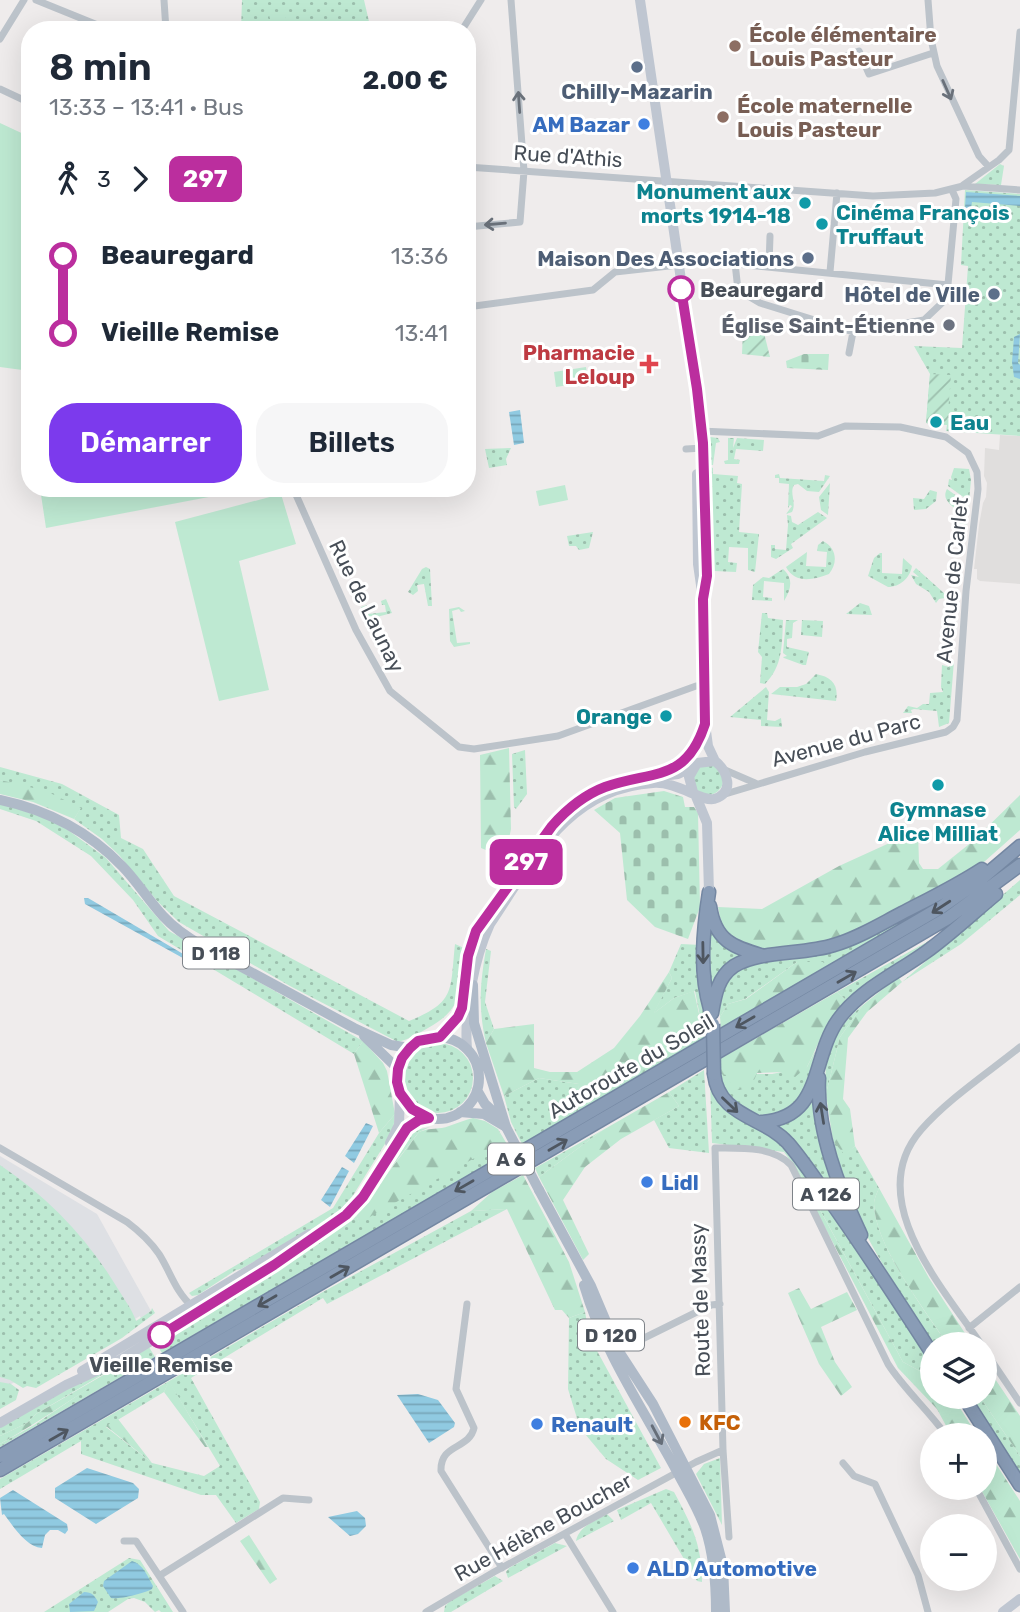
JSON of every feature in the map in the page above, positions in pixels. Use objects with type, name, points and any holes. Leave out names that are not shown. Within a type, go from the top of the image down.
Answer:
[{"type":"highway","name":"A 126","points":[[920,1336],[855,1236],[800,1159],[781,1137],[761,1122],[739,1114],[727,1104],[719,1092],[714,1074],[712,1018],[716,989],[726,973],[741,962],[764,956],[815,950],[853,938],[971,876],[1009,850],[1017,848]]},
{"type":"highway","name":"Autoroute du Soleil","points":[[0,1456],[940,908],[986,875],[1017,848]]},
{"type":"highway","name":"Autoroute du Soleil","points":[[0,1470],[908,942],[980,897],[1020,865]]},
{"type":"highway","name":"A 126","points":[[922,1332],[867,1245],[844,1194],[821,1112],[820,1060],[829,1034],[845,1010],[934,946],[1020,874]]},
{"type":"highway","points":[[709,892],[712,918],[720,934],[737,948],[764,956]]},
{"type":"highway","points":[[709,892],[703,946],[705,986],[712,1018]]},
{"type":"highway","points":[[761,1122],[784,1118],[802,1105],[811,1091],[820,1060]]},
{"type":"highway","points":[[969,1409],[1020,1488]]},
{"type":"highway","points":[[997,1454],[1020,1488]]},
{"type":"main road","points":[[640,0],[697,389],[700,431],[695,449],[698,564],[703,599],[705,686],[703,746],[689,781],[707,823],[709,892]]},
{"type":"main road","points":[[704,727],[708,746],[715,761],[725,770],[728,781],[707,823]]},
{"type":"main road","points":[[646,778],[669,770],[687,759],[696,748],[704,727]]},
{"type":"main road","points":[[440,1037],[452,1025],[462,1008],[468,956],[476,931],[552,826],[586,796],[628,780],[678,774],[696,765],[715,761]]},
{"type":"main road","points":[[467,1049],[466,1029],[483,940],[490,924],[559,827],[573,813],[600,795],[621,787],[670,783],[705,799],[718,797]]},
{"type":"main road","name":"D 118","points":[[0,800],[56,818],[80,831],[121,865],[164,918],[179,931],[354,1028],[391,1045],[410,1048]]},
{"type":"main road","name":"D 120","points":[[473,985],[474,1023],[506,1128]]},
{"type":"main road","name":"D 118","points":[[354,1028],[398,1069]]},
{"type":"main road","points":[[440,1037],[450,1038],[467,1049],[478,1068],[477,1090],[471,1102],[460,1112],[440,1119],[419,1120],[407,1128],[363,1197],[346,1215],[274,1265],[120,1360],[66,1385],[0,1421],[324,1225],[350,1204],[399,1125],[398,1069],[410,1048],[429,1038],[440,1037]]},
{"type":"main road","name":"D 120","points":[[477,1090],[485,1104],[497,1113],[506,1128],[591,1286],[618,1350],[653,1404],[704,1527],[716,1583],[716,1612]]},
{"type":"main road","points":[[400,1093],[412,1109],[429,1118]]},
{"type":"main road","points":[[460,1112],[484,1114],[506,1128]]},
{"type":"main road","name":"D 120","points":[[682,1470],[715,1528],[723,1566],[725,1612]]},
{"type":"main road","points":[[1003,1612],[1020,1598]]},
{"type":"street","points":[[0,38],[24,0]]},
{"type":"street","points":[[36,0],[88,21]]},
{"type":"street","points":[[164,0],[165,21]]},
{"type":"street","points":[[468,21],[481,0]]},
{"type":"street","points":[[476,226],[520,222],[524,170],[511,0]]},
{"type":"street","points":[[928,0],[933,53],[946,90],[979,156],[989,167]]},
{"type":"street","points":[[962,186],[1009,149],[1020,32]]},
{"type":"street","points":[[841,58],[859,51],[869,74],[933,53]]},
{"type":"street","points":[[0,89],[21,99]]},
{"type":"street","name":"Rue d'Athis","points":[[476,167],[837,193],[895,195],[952,190],[962,186]]},
{"type":"street","points":[[962,186],[1020,190]]},
{"type":"street","points":[[735,263],[738,290],[760,303],[853,332],[924,320],[944,301],[948,285],[956,199],[952,190]]},
{"type":"street","points":[[830,272],[837,193]]},
{"type":"street","points":[[769,266],[770,236]]},
{"type":"street","points":[[476,306],[593,290],[615,272],[677,261],[769,266],[948,285]]},
{"type":"street","points":[[849,353],[853,332]]},
{"type":"street","name":"Avenue de Carlet","points":[[700,431],[818,436],[845,426],[900,427],[946,437],[968,453],[976,472],[978,489],[966,591],[957,720],[946,732]]},
{"type":"street","name":"Rue de Launay","points":[[297,497],[356,630],[390,691],[459,747],[474,749],[558,736],[696,686],[705,686]]},
{"type":"street","name":"Avenue du Parc","points":[[718,797],[756,783],[946,732]]},
{"type":"street","name":"Avenue du Parc","points":[[725,770],[756,783]]},
{"type":"street","points":[[972,1332],[911,1235],[900,1203],[900,1177],[908,1150],[922,1128],[1020,1047]]},
{"type":"street","points":[[0,1148],[127,1222],[142,1234],[159,1254],[181,1295],[191,1306],[208,1306]]},
{"type":"street","name":"Route de Massy","points":[[729,1537],[723,1450],[715,1148],[772,1152],[781,1155],[790,1165],[888,1364],[896,1377],[938,1423]]},
{"type":"street","points":[[969,1328],[1020,1287]]},
{"type":"street","points":[[467,1304],[456,1389],[474,1428],[468,1439],[447,1452],[442,1459],[440,1471],[502,1568]]},
{"type":"street","points":[[632,1345],[711,1305],[720,1304]]},
{"type":"street","points":[[997,1368],[1020,1402]]},
{"type":"street","points":[[682,1470],[723,1450]]},
{"type":"street","points":[[843,1463],[854,1476],[875,1484],[918,1574],[928,1612]]},
{"type":"street","name":"Rue Hélène Boucher","points":[[426,1612],[436,1609],[502,1568],[682,1470]]},
{"type":"street","points":[[159,1576],[283,1498],[309,1500]]},
{"type":"street","points":[[983,1500],[1020,1569]]},
{"type":"street","points":[[565,1534],[613,1612]]},
{"type":"street","points":[[124,1541],[136,1542],[183,1612]]},
{"type":"shaded area","points":[[1000,435],[1020,436],[1020,584],[980,581],[977,579],[977,569],[974,569],[979,525],[986,497],[985,448],[999,450]]},
{"type":"shaded area","points":[[0,1156],[97,1214],[151,1311],[141,1319],[140,1316],[135,1319],[137,1321],[11,1384],[7,1401],[0,1405]]},
{"type":"green space","points":[[242,0],[364,0],[369,21],[241,21]]},
{"type":"green space","points":[[284,11],[286,21],[271,21],[269,15]]},
{"type":"green space","points":[[0,123],[21,133],[21,370],[0,367]]},
{"type":"green space","points":[[1000,164],[1004,166],[1001,185],[975,184]]},
{"type":"green space","points":[[965,190],[1020,194],[1020,436],[946,431],[947,425],[926,423],[930,374],[914,346],[962,348],[968,266],[961,265]]},
{"type":"green space","points":[[743,329],[763,329],[770,357],[742,354]]},
{"type":"green space","points":[[804,354],[829,354],[828,370],[787,368],[786,361]]},
{"type":"green space","points":[[586,367],[588,382],[556,387],[554,372]]},
{"type":"green space","points":[[930,374],[951,375],[947,425],[926,423]]},
{"type":"green space","points":[[710,437],[718,438],[720,442],[716,443],[713,465],[710,465],[707,451]]},
{"type":"green space","points":[[728,438],[734,438],[733,448],[737,438],[764,440],[763,451],[736,449],[734,459],[740,460],[739,464],[725,464],[724,461],[728,460]]},
{"type":"green space","points":[[511,448],[506,459],[507,465],[489,468],[485,449]]},
{"type":"green space","points":[[708,466],[713,468],[713,474],[738,476],[737,483],[742,484],[739,532],[759,534],[755,572],[748,570],[748,548],[729,547],[728,562],[737,563],[736,572],[711,569]]},
{"type":"green space","points":[[954,468],[969,469],[969,501],[948,486]]},
{"type":"green space","points":[[779,474],[780,478],[824,481],[825,475],[830,476],[819,492],[807,491],[798,484],[794,485],[793,509],[786,514],[792,506],[788,508],[789,484],[779,483],[779,478],[775,478],[775,475]]},
{"type":"green space","points":[[830,483],[828,515],[821,510],[819,497]]},
{"type":"green space","points":[[565,485],[568,500],[539,506],[536,491]]},
{"type":"green space","points":[[947,489],[965,502],[960,513],[946,499]]},
{"type":"green space","points":[[930,490],[937,492],[936,501],[926,509],[914,510],[913,498],[924,499]]},
{"type":"green space","points":[[41,497],[209,497],[46,528]]},
{"type":"green space","points":[[270,497],[282,497],[296,544],[239,561],[269,690],[219,701],[175,522]]},
{"type":"green space","points":[[966,504],[965,538],[957,537],[962,511]]},
{"type":"green space","points":[[818,512],[827,518],[791,544],[793,548],[776,559],[771,557],[771,545],[775,545],[775,549],[786,550],[787,515],[798,525]]},
{"type":"green space","points":[[593,532],[589,548],[579,550],[576,546],[569,546],[567,536]]},
{"type":"green space","points":[[823,541],[835,556],[829,574],[805,579],[794,576],[786,567],[807,552],[806,566],[826,567],[827,552],[817,551],[818,545]]},
{"type":"green space","points":[[880,553],[882,573],[902,574],[903,558],[912,566],[904,581],[888,587],[868,576],[874,558]]},
{"type":"green space","points":[[426,567],[430,569],[432,606],[428,606],[424,584],[417,585],[418,591],[413,595],[408,592]]},
{"type":"green space","points":[[916,568],[945,594],[945,598],[936,603],[929,592],[916,584],[911,575],[919,577],[913,572]]},
{"type":"green space","points":[[783,569],[790,584],[784,601],[784,583],[764,581],[763,597],[772,598],[772,601],[752,600],[753,585],[763,577],[769,578]]},
{"type":"green space","points":[[386,599],[392,613],[365,620],[361,607],[367,605],[368,614],[386,612],[381,601]]},
{"type":"green space","points":[[860,603],[869,606],[872,615],[846,614]]},
{"type":"green space","points":[[459,607],[465,611],[452,611],[457,643],[470,644],[454,647],[450,641],[449,609]]},
{"type":"green space","points":[[762,613],[767,613],[768,618],[783,620],[778,662],[765,684],[760,683],[762,657],[758,652]]},
{"type":"green space","points":[[786,620],[798,620],[793,623],[792,638],[787,639],[787,647],[809,652],[806,665],[783,657],[787,656],[783,653]]},
{"type":"green space","points":[[802,620],[823,621],[822,637],[801,635]]},
{"type":"green space","points":[[946,660],[954,661],[949,723],[939,727],[937,711],[914,709],[911,710],[912,713],[903,713],[908,706],[917,708],[929,704],[930,693],[943,692],[942,665],[949,667],[950,661]]},
{"type":"green space","points":[[816,674],[833,683],[836,701],[771,694],[780,687],[806,684]]},
{"type":"green space","points":[[766,687],[769,692],[767,720],[775,721],[781,718],[782,727],[761,726],[761,720],[730,717]]},
{"type":"green space","points":[[509,748],[511,829],[505,858],[481,848],[480,755]]},
{"type":"green space","points":[[525,750],[527,794],[516,809],[512,754]]},
{"type":"green space","points":[[708,765],[719,769],[723,780],[719,791],[708,795],[697,791],[693,780],[697,769]]},
{"type":"green space","points":[[0,767],[62,784],[119,815],[121,838],[143,849],[174,896],[409,1021],[443,1001],[451,984],[455,944],[464,948],[461,985],[455,1004],[440,1020],[398,1042],[290,986],[179,922],[158,902],[119,855],[74,819],[80,809],[0,780]]},
{"type":"green space","points":[[0,780],[46,791],[81,808],[74,819],[33,802],[0,794]]},
{"type":"green space","points":[[664,791],[683,797],[685,807],[694,807],[698,813],[700,907],[688,939],[655,927],[627,900],[620,833],[594,810],[615,798]]},
{"type":"green space","points":[[1020,795],[1020,830],[984,862],[835,940],[793,951],[754,949],[733,940],[722,927],[718,907],[762,909],[839,866],[918,830],[919,863],[923,869],[938,869],[973,841]]},
{"type":"green space","points":[[0,804],[32,811],[57,822],[106,858],[169,931],[363,1041],[354,1054],[158,936],[133,900],[91,856],[36,821],[0,809]]},
{"type":"green space","points":[[1020,880],[1020,895],[961,944],[902,982]]},
{"type":"green space","points":[[934,901],[932,906],[827,967],[797,962],[745,999],[728,1004],[720,1017],[721,998],[726,985],[746,966],[803,958],[856,943]]},
{"type":"green space","points":[[709,922],[730,947],[748,955],[711,993]]},
{"type":"green space","points":[[943,933],[847,1001],[837,992]]},
{"type":"green space","points":[[681,944],[701,945],[708,1023],[702,1027],[695,991],[674,998],[653,1014],[672,978],[669,972]]},
{"type":"green space","points":[[486,949],[491,951],[485,1002],[494,1029],[486,1043],[481,996]]},
{"type":"green space","points":[[797,962],[823,962],[827,967],[721,1030],[720,1017],[728,1004],[746,999]]},
{"type":"green space","points":[[669,972],[672,978],[654,1013],[674,998],[694,991],[705,1041],[578,1114],[579,1084],[539,1078],[504,1096],[486,1043],[494,1029],[534,1024],[534,1068],[550,1072],[577,1072],[614,1048],[640,1016]]},
{"type":"green space","points":[[898,977],[902,982],[867,1012],[848,1038],[843,1099],[850,1109],[855,1146],[845,1155],[833,1141],[826,1094],[840,1037],[863,1005]]},
{"type":"green space","points":[[837,992],[847,1001],[827,1025],[807,1067],[795,1077],[784,1072],[757,1073],[749,1087],[733,1090],[727,1075],[718,1074],[718,1060]]},
{"type":"green space","points":[[863,1005],[840,1037],[826,1094],[826,1068],[832,1044],[844,1023]]},
{"type":"green space","points":[[363,1041],[387,1071],[395,1114],[379,1133],[354,1054]]},
{"type":"green space","points":[[438,1043],[457,1049],[467,1059],[473,1078],[467,1097],[457,1107],[438,1113],[419,1107],[409,1097],[403,1078],[409,1059],[419,1049]]},
{"type":"green space","points":[[815,1051],[808,1084],[802,1097],[791,1108],[775,1114],[758,1114],[741,1108],[726,1093],[718,1074],[772,1074],[807,1067]]},
{"type":"green space","points":[[704,1070],[709,1153],[669,1148],[654,1120],[679,1106],[669,1092]]},
{"type":"green space","points":[[539,1078],[579,1084],[578,1114],[522,1144],[511,1122],[504,1096]]},
{"type":"green space","points":[[710,1081],[719,1101],[729,1112],[765,1130],[788,1149],[784,1152],[712,1143]]},
{"type":"green space","points":[[669,1092],[679,1106],[621,1139],[585,1167],[563,1200],[589,1254],[583,1260],[539,1177],[603,1130]]},
{"type":"green space","points":[[815,1094],[852,1226],[776,1126],[798,1113]]},
{"type":"green space","points":[[395,1114],[393,1131],[352,1197],[339,1211],[198,1295],[192,1296],[189,1293],[333,1208],[379,1133]]},
{"type":"green space","points":[[473,1118],[498,1129],[503,1142],[359,1223],[356,1215],[419,1132]]},
{"type":"green space","points":[[430,1127],[419,1132],[370,1195],[407,1135],[411,1131]]},
{"type":"green space","points":[[498,1129],[511,1151],[162,1353],[155,1342],[315,1246],[356,1215],[359,1222],[502,1142]]},
{"type":"green space","points":[[603,1130],[539,1177],[535,1168]]},
{"type":"green space","points":[[833,1141],[845,1154],[855,1146],[879,1188],[874,1204],[876,1220],[883,1238],[902,1276],[939,1332],[926,1332],[898,1290],[856,1213]]},
{"type":"green space","points":[[788,1149],[811,1182],[796,1166],[903,1362],[920,1371],[920,1391],[898,1368],[784,1152]]},
{"type":"green space","points":[[794,1162],[811,1182],[920,1346],[920,1371],[903,1362]]},
{"type":"green space","points":[[0,1165],[35,1191],[80,1236],[106,1271],[136,1321],[152,1308],[155,1313],[122,1338],[36,1388],[23,1388],[0,1377]]},
{"type":"green space","points":[[523,1175],[569,1262],[585,1312],[569,1318],[562,1310],[555,1310],[507,1209],[471,1211],[492,1192]]},
{"type":"green space","points":[[879,1188],[929,1278],[964,1332],[939,1332],[891,1257],[876,1221],[874,1202]]},
{"type":"green space","points":[[507,1209],[327,1304],[323,1298],[191,1378],[260,1502],[259,1509],[236,1523],[216,1495],[201,1495],[81,1454],[81,1441],[0,1489],[0,1479],[321,1293],[471,1211]],"holes":[[[169,1382],[220,1466],[204,1476],[152,1463],[106,1427],[164,1392]]]},
{"type":"green space","points":[[799,1288],[811,1309],[847,1292],[857,1310],[821,1327],[835,1362],[852,1387],[841,1396],[819,1364],[788,1293]]},
{"type":"green space","points":[[585,1312],[590,1338],[661,1468],[638,1480],[606,1459],[580,1428],[568,1389],[569,1318]]},
{"type":"green space","points":[[149,1347],[155,1357],[0,1447],[0,1444],[34,1425]]},
{"type":"green space","points":[[131,1359],[134,1361],[0,1444],[0,1436],[27,1423],[36,1414]]},
{"type":"green space","points":[[117,1366],[36,1414],[27,1423],[0,1436],[0,1427],[89,1377]]},
{"type":"green space","points":[[169,1381],[208,1447],[205,1447],[164,1392]]},
{"type":"green space","points":[[0,1382],[11,1384],[19,1390],[16,1400],[0,1409]]},
{"type":"green space","points":[[997,1382],[1020,1416],[1020,1456],[988,1409],[997,1409]]},
{"type":"green space","points":[[937,1409],[961,1409],[969,1423],[945,1423]]},
{"type":"green space","points":[[976,1409],[988,1409],[1020,1456],[1020,1476],[997,1441],[997,1423],[985,1423]]},
{"type":"green space","points":[[118,1419],[152,1463],[106,1426]]},
{"type":"green space","points":[[720,1458],[722,1525],[696,1474],[704,1464]]},
{"type":"green space","points":[[997,1466],[1020,1501],[1020,1559],[997,1514],[987,1500],[997,1500]]},
{"type":"green space","points":[[666,1489],[674,1492],[686,1514],[700,1556],[702,1582],[697,1581],[651,1503],[621,1520],[617,1510]]},
{"type":"green space","points":[[607,1514],[614,1521],[576,1541],[584,1528]]},
{"type":"green space","points":[[249,1535],[277,1579],[270,1584],[240,1541]]},
{"type":"green space","points":[[555,1543],[567,1546],[508,1578],[506,1572],[509,1568]]},
{"type":"green space","points":[[129,1558],[140,1560],[173,1612],[155,1612],[145,1602],[134,1598],[108,1612],[44,1612]]},
{"type":"green space","points":[[495,1576],[503,1581],[451,1612],[444,1612],[450,1601]]},
{"type":"water","points":[[966,192],[1020,196],[1020,206],[972,202],[971,208],[965,208]]},
{"type":"water","points":[[1020,334],[1020,379],[1014,377],[1012,362],[1014,337]]},
{"type":"water","points":[[520,410],[524,443],[514,445],[509,412]]},
{"type":"water","points":[[84,898],[190,958],[188,960],[181,957],[85,904]]},
{"type":"water","points":[[366,1123],[373,1126],[354,1163],[345,1156]]},
{"type":"water","points":[[342,1167],[349,1171],[330,1207],[321,1200]]},
{"type":"water","points":[[418,1394],[438,1400],[455,1423],[454,1427],[429,1443],[397,1395]]},
{"type":"water","points":[[87,1468],[133,1483],[139,1489],[138,1498],[96,1524],[55,1498],[55,1488]]},
{"type":"water","points":[[13,1490],[67,1524],[68,1530],[65,1534],[50,1530],[45,1535],[42,1548],[25,1540],[4,1514],[2,1515],[0,1498]]},
{"type":"water","points":[[357,1511],[365,1518],[366,1526],[358,1534],[350,1536],[328,1517]]},
{"type":"water","points":[[132,1561],[145,1571],[152,1589],[132,1596],[111,1598],[103,1586],[104,1581]]},
{"type":"water","points":[[84,1592],[93,1595],[98,1602],[94,1611],[70,1612],[69,1604]]},
{"type":"bus line","name":"297","points":[[161,1335],[328,1229],[363,1197],[407,1128],[419,1120],[429,1118],[412,1109],[400,1093],[397,1082],[402,1058],[418,1041],[440,1037],[458,1017],[462,1008],[468,956],[476,931],[552,826],[586,796],[681,764],[700,740],[705,724],[703,599],[707,576],[703,443],[681,289]]},
{"type":"place","name":"École élémentaire Louis Pasteur","points":[[735,46]]},
{"type":"place","name":"Chilly-Mazarin","points":[[637,67]]},
{"type":"place","name":"École maternelle Louis Pasteur","points":[[723,117]]},
{"type":"place","name":"AM Bazar","points":[[644,124]]},
{"type":"place","name":"Monument aux morts 1914-18","points":[[805,203]]},
{"type":"place","name":"Cinéma François Truffaut","points":[[822,224]]},
{"type":"place","name":"Maison Des Associations","points":[[808,258]]},
{"type":"place","name":"Beauregard","points":[[681,289]]},
{"type":"place","name":"Hôtel de Ville","points":[[994,294]]},
{"type":"place","name":"Église Saint-Étienne","points":[[949,325]]},
{"type":"place","name":"Pharmacie Leloup","points":[[649,364]]},
{"type":"place","name":"Eau","points":[[936,422]]},
{"type":"place","name":"Orange","points":[[666,716]]},
{"type":"place","name":"Gymnase Alice Milliat","points":[[938,785]]},
{"type":"place","name":"Lidl","points":[[647,1182]]},
{"type":"place","name":"Vieille Remise","points":[[161,1335]]},
{"type":"place","name":"KFC","points":[[685,1422]]},
{"type":"place","name":"Renault","points":[[537,1424]]},
{"type":"place","name":"ALD Automotive","points":[[633,1568]]}]
